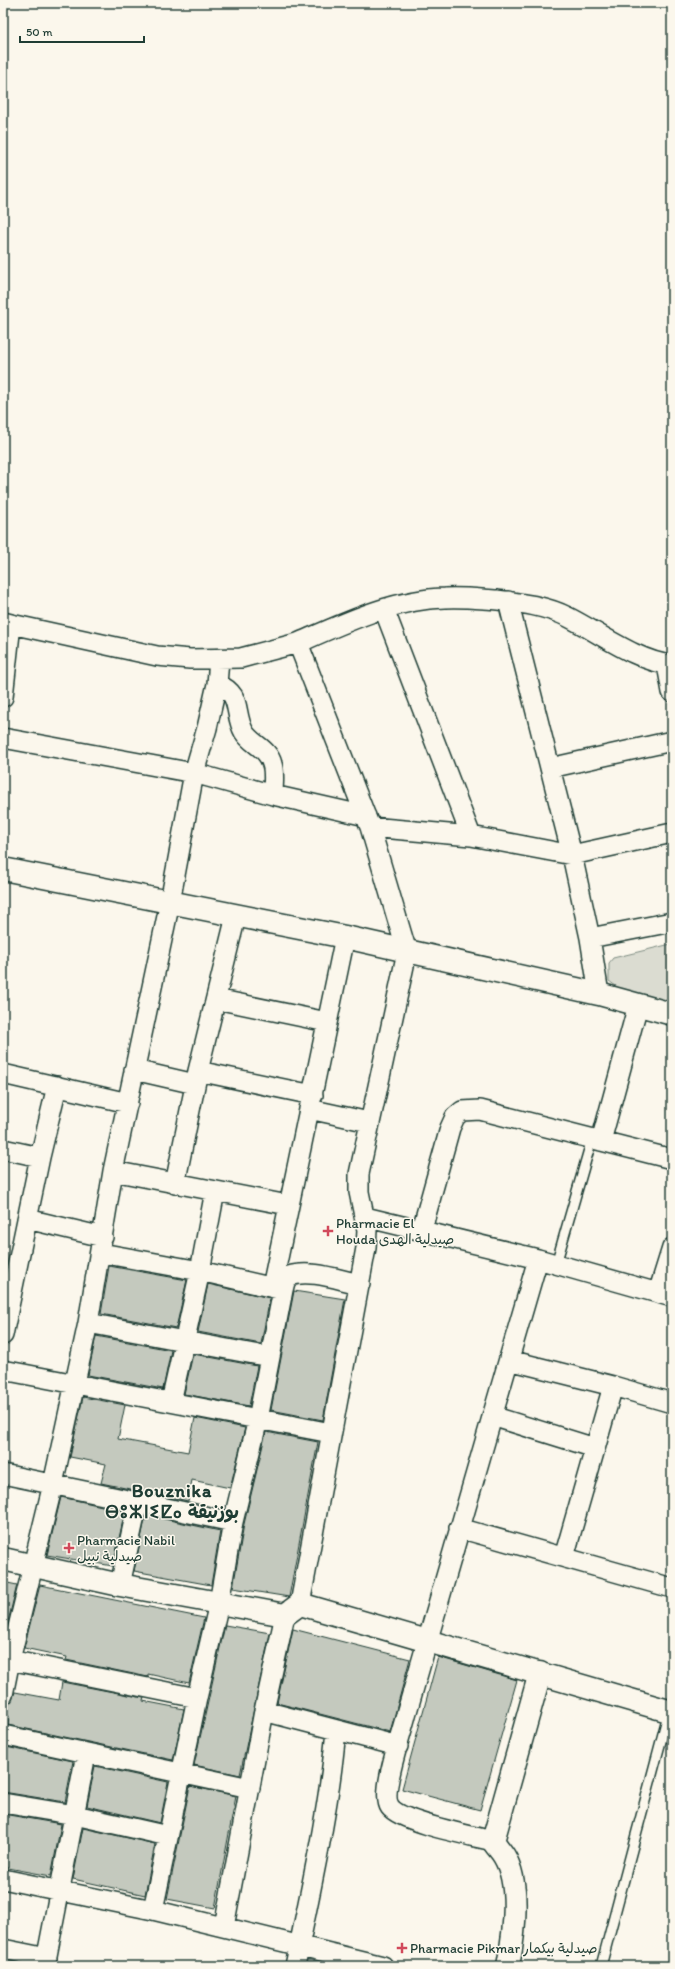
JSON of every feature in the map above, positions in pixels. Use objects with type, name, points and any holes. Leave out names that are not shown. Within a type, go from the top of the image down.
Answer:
[{"type":"street","points":[[3,697],[7,623],[157,656],[190,660],[219,660],[241,658],[265,653],[298,643],[384,609],[419,601],[444,598],[508,601],[554,611],[630,651],[669,665],[672,692]]},
{"type":"street","points":[[508,601],[572,855],[590,938],[599,994]]},
{"type":"street","points":[[384,609],[471,836]]},
{"type":"street","points":[[224,1927],[264,1711],[293,1610],[331,1433],[360,1284],[366,1248],[367,1230],[366,1217],[359,1192],[359,1174],[407,952],[368,822],[298,643]]},
{"type":"street","points":[[3,1695],[10,1660],[53,1484],[88,1323],[113,1171],[170,902],[194,773],[207,728],[217,684],[219,660]]},
{"type":"street","points":[[217,684],[226,688],[233,696],[241,724],[248,737],[269,755],[273,764],[273,794]]},
{"type":"street","points":[[3,738],[194,773],[273,794],[368,822],[471,836],[572,855],[672,833]]},
{"type":"street","points":[[550,768],[672,741]]},
{"type":"street","points":[[3,869],[345,937],[599,994],[672,1014]]},
{"type":"street","points":[[175,1184],[197,1078],[236,916]]},
{"type":"street","points":[[590,938],[672,922]]},
{"type":"street","points":[[153,1910],[197,1698],[219,1603],[233,1522],[258,1419],[270,1357],[288,1205],[345,937]]},
{"type":"street","points":[[216,999],[327,1022]]},
{"type":"street","points":[[597,1140],[638,1005]]},
{"type":"street","points":[[134,1070],[197,1078],[311,1102],[370,1122]]},
{"type":"street","points":[[3,1074],[128,1103]]},
{"type":"street","points":[[4,1324],[57,1086]]},
{"type":"street","points":[[422,1229],[450,1128],[455,1117],[462,1110],[480,1110],[672,1159]]},
{"type":"street","points":[[3,1149],[40,1157]]},
{"type":"street","points":[[113,1171],[288,1205]]},
{"type":"street","points":[[171,1402],[200,1271],[215,1191]]},
{"type":"street","points":[[366,1217],[422,1229],[538,1259],[665,1295],[672,1248]]},
{"type":"street","points":[[27,1219],[102,1245],[200,1271],[277,1288]]},
{"type":"street","points":[[508,1966],[513,1940],[514,1897],[505,1857],[493,1842],[410,1819],[396,1813],[389,1807],[387,1791],[398,1746],[459,1528],[538,1259]]},
{"type":"street","points":[[277,1288],[288,1278],[298,1274],[318,1276],[360,1284]]},
{"type":"street","points":[[88,1323],[270,1357]]},
{"type":"street","points":[[509,1360],[613,1386],[672,1403]]},
{"type":"street","points":[[3,1370],[331,1433]]},
{"type":"street","points":[[564,1557],[613,1386]]},
{"type":"street","points":[[492,1416],[595,1448]]},
{"type":"street","points":[[3,1474],[233,1522]]},
{"type":"street","points":[[120,1584],[138,1502]]},
{"type":"street","points":[[459,1528],[672,1588]]},
{"type":"street","points":[[3,1559],[219,1603],[293,1610],[427,1641],[671,1711]]},
{"type":"street","points":[[10,1660],[197,1698]]},
{"type":"street","points":[[493,1842],[540,1673]]},
{"type":"street","points":[[264,1711],[398,1746]]},
{"type":"street","points":[[295,1966],[323,1824],[333,1762],[336,1730]]},
{"type":"street","points":[[3,1735],[250,1788]]},
{"type":"street","points":[[3,1949],[46,1962],[86,1754]]},
{"type":"street","points":[[3,1803],[75,1815],[168,1836]]},
{"type":"street","points":[[3,1879],[153,1910],[383,1966]]},
{"type":"lane","points":[[556,1264],[597,1140]]},
{"type":"lane","points":[[601,1966],[671,1711]]},
{"type":"shaded area","points":[[671,944],[672,1002],[620,989],[609,981],[609,963],[613,958]]},
{"type":"building","points":[[109,1266],[187,1280],[176,1328],[101,1314]]},
{"type":"building","points":[[208,1284],[270,1298],[261,1344],[198,1332]]},
{"type":"building","points":[[294,1291],[345,1299],[323,1420],[271,1410]]},
{"type":"building","points":[[96,1336],[171,1350],[163,1389],[88,1375]]},
{"type":"building","points":[[193,1354],[257,1366],[249,1406],[184,1394]]},
{"type":"building","points":[[83,1397],[125,1405],[118,1439],[188,1452],[195,1418],[245,1428],[230,1488],[192,1480],[188,1501],[101,1483],[106,1464],[70,1457]]},
{"type":"building","points":[[266,1432],[318,1442],[289,1597],[233,1588],[244,1524]]},
{"type":"building","points":[[61,1497],[125,1511],[113,1566],[47,1555]]},
{"type":"building","points":[[146,1515],[220,1531],[211,1585],[134,1571]]},
{"type":"building","points":[[3,1582],[17,1585],[3,1642]]},
{"type":"building","points":[[40,1585],[204,1618],[189,1683],[148,1674],[148,1677],[66,1660],[67,1657],[24,1648]]},
{"type":"building","points":[[225,1625],[270,1633],[240,1775],[194,1765]]},
{"type":"building","points":[[293,1629],[410,1659],[390,1732],[277,1703]]},
{"type":"building","points":[[438,1657],[517,1680],[480,1810],[402,1789]]},
{"type":"building","points":[[62,1682],[144,1698],[143,1701],[184,1709],[173,1760],[8,1725],[9,1716],[3,1716],[3,1706],[11,1702],[15,1692],[59,1700]]},
{"type":"building","points":[[6,1747],[73,1761],[65,1802],[3,1792],[3,1761]]},
{"type":"building","points":[[95,1766],[168,1782],[160,1823],[87,1806]]},
{"type":"building","points":[[190,1786],[236,1796],[215,1908],[167,1899]]},
{"type":"building","points":[[3,1814],[61,1824],[51,1876],[3,1867]]},
{"type":"building","points":[[83,1828],[155,1844],[145,1895],[73,1879]]},
{"type":"place","name":"Pharmacie El Houda صيدلية الهدى","points":[[328,1231]]},
{"type":"place","name":"Pharmacie Nabil صيدلية نبيل","points":[[69,1548]]},
{"type":"place","name":"Pharmacie Pikmar صيدلية بيكمار","points":[[402,1948]]},
{"type":"district","name":"Bouznika ⴱⵓⵣⵏⵉⵇⴰ بوزنيقة","points":[[172,1501]]}]
